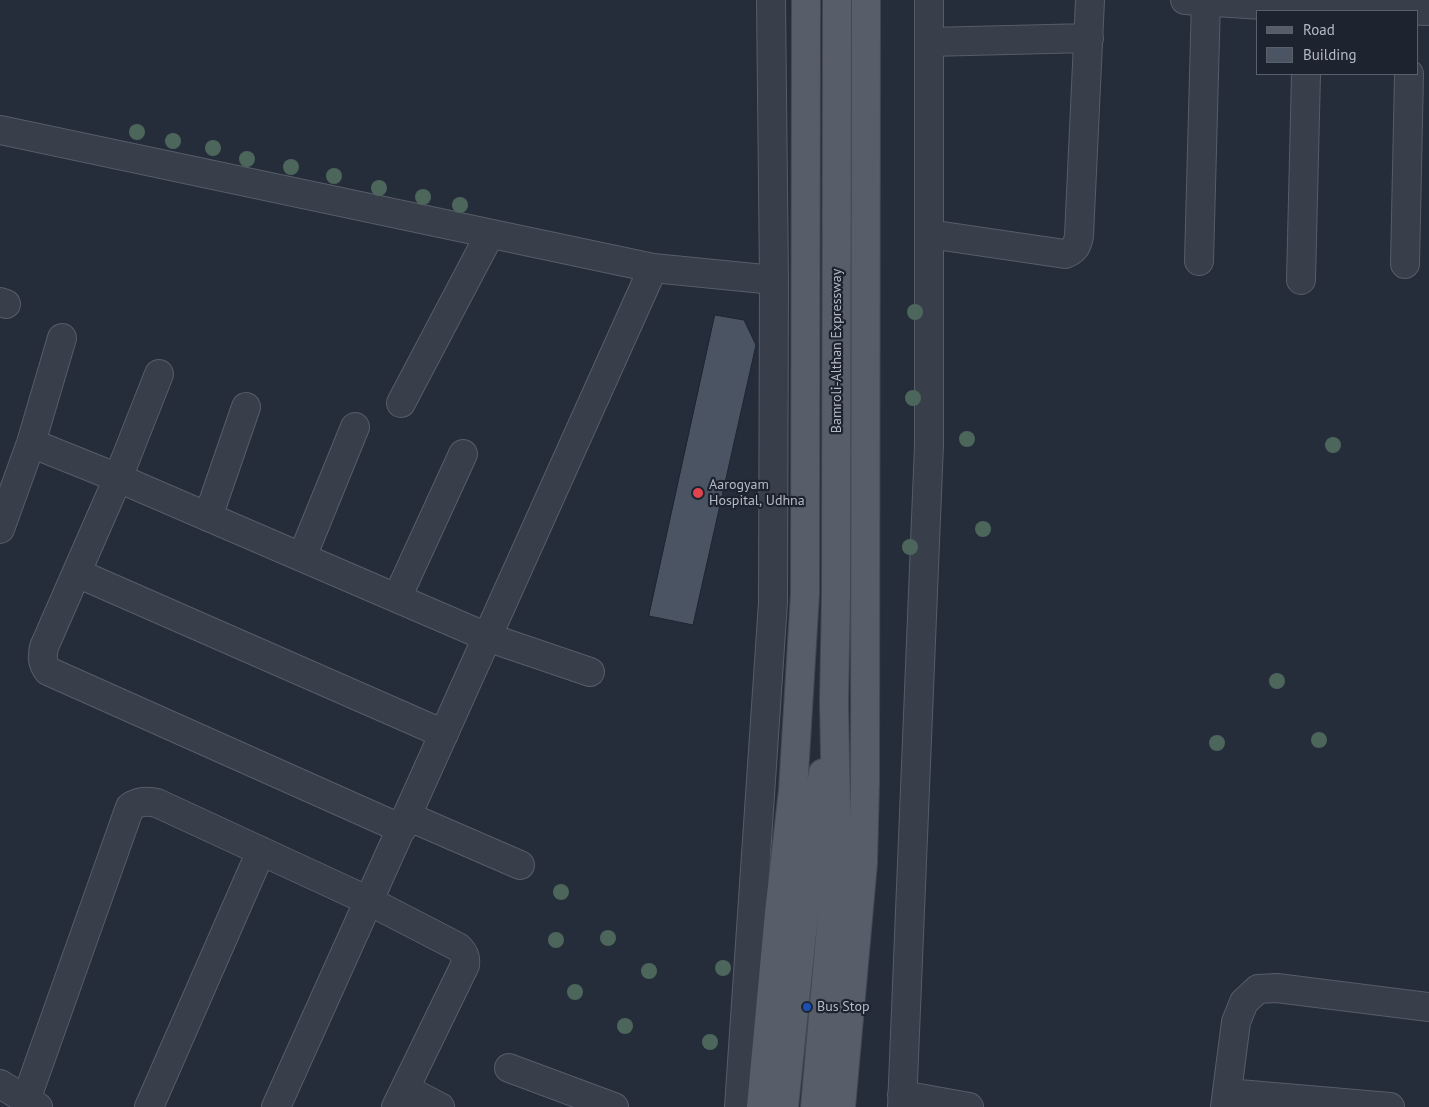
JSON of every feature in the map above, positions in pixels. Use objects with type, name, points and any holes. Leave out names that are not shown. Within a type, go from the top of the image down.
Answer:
[{"type":"main road","points":[[762,1107],[779,914],[793,790],[805,594],[806,0]]},
{"type":"main road","name":"Bamroli-Althan Expressway","points":[[834,702],[836,595],[837,0]]},
{"type":"main road","points":[[841,1107],[863,863],[865,784],[866,0]]},
{"type":"main road","points":[[784,1107],[810,855],[834,702]]},
{"type":"main road","points":[[815,1107],[838,859],[834,702]]},
{"type":"street","points":[[738,1107],[773,602],[774,280],[771,0]]},
{"type":"street","points":[[929,0],[929,445],[902,1101],[969,1107]]},
{"type":"street","points":[[929,234],[1065,254],[1071,252],[1077,246],[1090,0]]},
{"type":"street","points":[[1199,261],[1199,1],[1416,8]]},
{"type":"street","points":[[929,42],[1089,38]]},
{"type":"street","points":[[1301,280],[1306,75]]},
{"type":"street","points":[[1405,264],[1409,75]]},
{"type":"street","points":[[0,130],[653,268],[774,280]]},
{"type":"street","points":[[401,404],[490,234]]},
{"type":"street","points":[[276,1107],[653,268]]},
{"type":"street","points":[[0,529],[31,443],[62,338]]},
{"type":"street","points":[[159,374],[118,478],[44,647],[43,664],[48,671],[404,822],[520,865]]},
{"type":"street","points":[[208,517],[246,407]]},
{"type":"street","points":[[302,557],[355,427]]},
{"type":"street","points":[[31,443],[118,478],[487,637],[590,672]]},
{"type":"street","points":[[397,598],[463,454]]},
{"type":"street","points":[[76,573],[444,734]]},
{"type":"street","points":[[0,1084],[32,1103],[130,808],[138,802],[147,801],[157,803],[369,900],[458,947],[466,958],[465,965],[401,1098],[440,1107]]},
{"type":"street","points":[[149,1107],[261,851]]},
{"type":"street","points":[[1390,1107],[1226,1100],[1236,1022],[1244,1002],[1258,990],[1278,988],[1429,1007]]},
{"type":"street","points":[[509,1068],[614,1107]]},
{"type":"building","points":[[715,315],[744,320],[756,345],[693,625],[649,616]]},
{"type":"place","name":"Aarogyam Hospital, Udhna","points":[[698,493]]},
{"type":"place","name":"Bus Stop","points":[[807,1007]]}]
